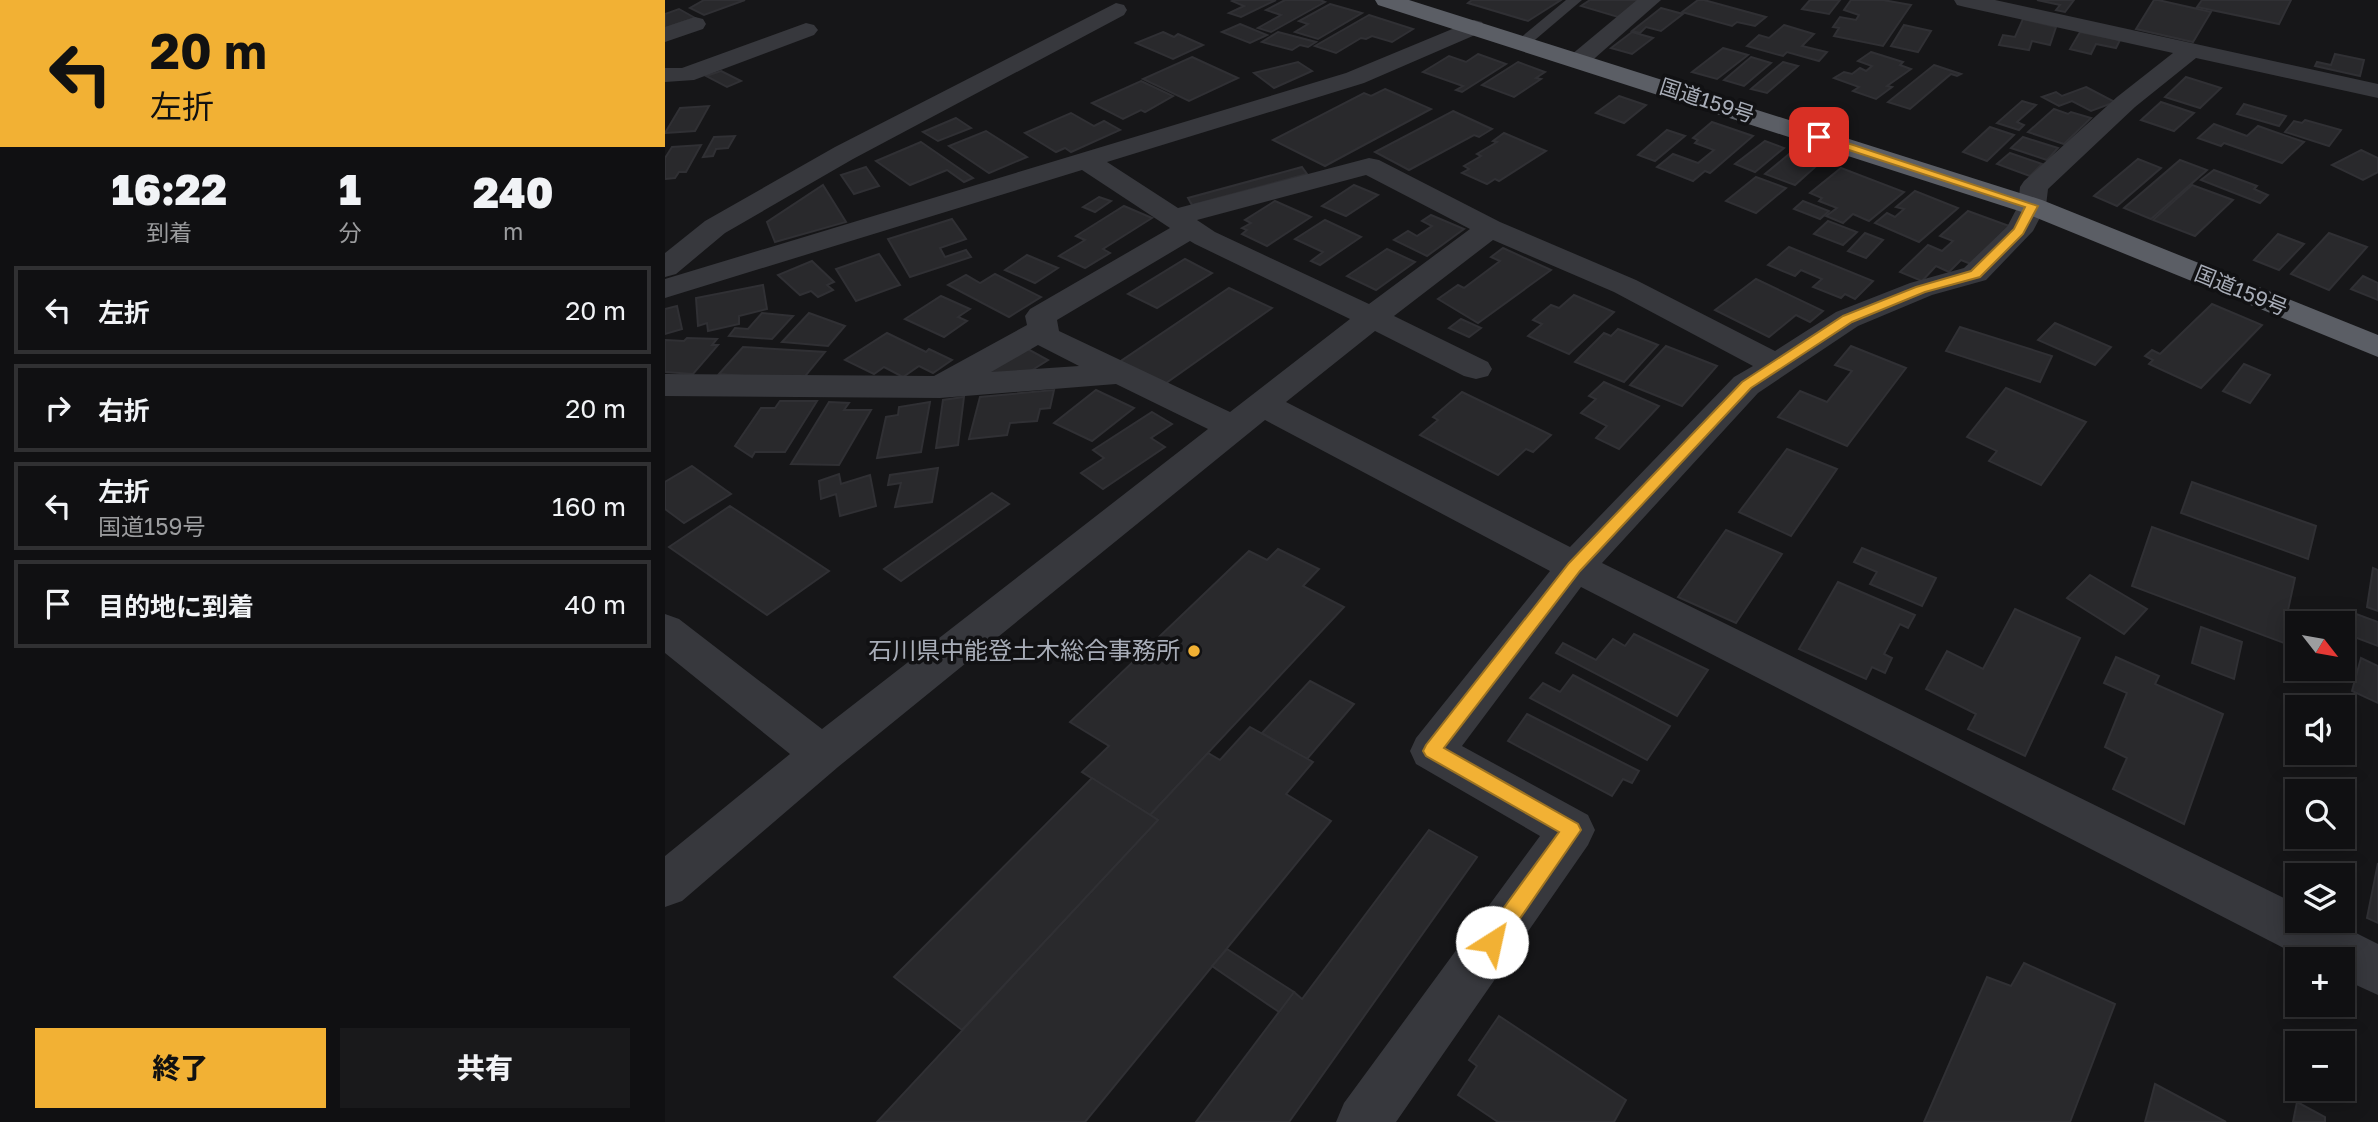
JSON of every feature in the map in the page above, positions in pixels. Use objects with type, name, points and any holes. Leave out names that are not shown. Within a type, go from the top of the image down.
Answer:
[{"type":"highway","name":"国道159号","points":[[1386,0],[2032,206],[2378,347]]},
{"type":"street","points":[[1579,60],[1650,0]]},
{"type":"street","points":[[1965,0],[2378,91]]},
{"type":"street","points":[[665,268],[715,227],[844,153],[1116,10]]},
{"type":"street","points":[[665,35],[695,24]]},
{"type":"street","points":[[665,289],[1355,78],[1474,27]]},
{"type":"street","points":[[665,75],[685,75],[806,30]]},
{"type":"street","points":[[1363,1122],[1572,830],[1432,751],[1574,567],[1747,385],[1847,319],[1921,289],[1975,274],[2019,231],[2032,206],[2034,187],[2126,102],[2192,50]]},
{"type":"street","points":[[1086,161],[1205,238],[1476,369]]},
{"type":"street","points":[[1777,365],[1625,286],[1490,228],[1369,166],[1182,224],[1041,316],[1044,336],[1122,373],[1247,416],[1574,567],[2378,970]]},
{"type":"street","points":[[665,885],[823,754],[1247,416],[1490,228]]},
{"type":"street","points":[[940,387],[1043,329]]},
{"type":"street","points":[[665,386],[940,387],[1122,373]]},
{"type":"street","points":[[665,630],[823,754]]},
{"type":"lane","points":[[1524,42],[1575,0]]},
{"type":"building","points":[[704,0],[745,0],[704,15],[690,8]]},
{"type":"building","points":[[1276,0],[1241,17],[1229,13],[1244,6],[1232,1]]},
{"type":"building","points":[[1285,0],[1325,2],[1271,32],[1258,28],[1281,15],[1266,10]]},
{"type":"building","points":[[1472,0],[1561,0],[1528,21],[1468,3]]},
{"type":"building","points":[[1590,0],[1641,0],[1618,17],[1581,6]]},
{"type":"building","points":[[1698,0],[1766,17],[1755,26],[1737,22],[1732,26],[1682,12]]},
{"type":"building","points":[[1810,0],[1840,0],[1829,14],[1802,9]]},
{"type":"building","points":[[1851,0],[1883,0],[1911,5],[1883,46],[1834,36],[1839,28],[1833,27],[1840,17],[1856,20],[1859,15],[1844,10]]},
{"type":"building","points":[[2037,0],[2074,0],[2065,12],[2056,10],[2060,5]]},
{"type":"building","points":[[2154,0],[2211,12],[2193,42],[2136,29]]},
{"type":"building","points":[[2202,0],[2291,0],[2279,24],[2197,7]]},
{"type":"building","points":[[1330,4],[1362,13],[1318,39],[1295,32],[1308,24],[1299,21]]},
{"type":"building","points":[[1661,8],[1683,14],[1661,31],[1646,27],[1640,33],[1632,31]]},
{"type":"building","points":[[679,9],[695,18],[665,28],[665,14]]},
{"type":"building","points":[[1369,15],[1413,29],[1392,42],[1372,36],[1361,38],[1336,53],[1315,46]]},
{"type":"building","points":[[2023,19],[2056,27],[2050,45],[2032,41],[2029,50],[1999,45],[2003,35],[2015,37]]},
{"type":"building","points":[[1240,24],[1267,35],[1250,43],[1222,32]]},
{"type":"building","points":[[1784,25],[1814,34],[1802,46],[1827,52],[1819,61],[1787,52],[1783,56],[1747,46],[1759,35],[1769,38]]},
{"type":"building","points":[[1904,25],[1931,31],[1918,52],[1891,46]]},
{"type":"building","points":[[1163,32],[1174,37],[1178,34],[1203,45],[1173,59],[1136,43]]},
{"type":"building","points":[[1278,32],[1316,42],[1308,47],[1300,45],[1292,50],[1262,42]]},
{"type":"building","points":[[1632,32],[1653,38],[1632,54],[1611,48]]},
{"type":"building","points":[[2080,32],[2120,40],[2116,48],[2096,44],[2091,54],[2070,49]]},
{"type":"building","points":[[1723,48],[1748,55],[1717,79],[1692,72]]},
{"type":"building","points":[[1871,52],[1903,62],[1900,65],[1911,69],[1887,86],[1892,87],[1876,99],[1853,91],[1859,87],[1834,78],[1844,72],[1852,74],[1860,68],[1866,71],[1872,66],[1858,61]]},
{"type":"building","points":[[1478,54],[1506,64],[1462,92],[1456,90],[1463,86],[1423,72],[1449,56],[1466,62]]},
{"type":"building","points":[[2335,54],[2364,60],[2360,76],[2315,66],[2317,62],[2331,65]]},
{"type":"building","points":[[1192,57],[1238,78],[1189,101],[1143,79]]},
{"type":"building","points":[[1751,57],[1771,63],[1744,86],[1724,80]]},
{"type":"building","points":[[1298,62],[1312,71],[1274,88],[1254,73]]},
{"type":"building","points":[[1518,62],[1545,72],[1536,78],[1541,79],[1514,97],[1482,85]]},
{"type":"building","points":[[1783,62],[1798,66],[1767,93],[1751,89]]},
{"type":"building","points":[[1934,65],[1961,74],[1951,74],[1910,109],[1888,102]]},
{"type":"building","points":[[721,71],[741,81],[727,87],[706,76]]},
{"type":"building","points":[[2186,77],[2221,88],[2200,108],[2165,97]]},
{"type":"building","points":[[1141,81],[1173,96],[1145,112],[1141,110],[1123,119],[1092,103]]},
{"type":"building","points":[[2086,87],[2115,102],[2091,111],[2072,101],[2059,106],[2042,97],[2056,92],[2062,96]]},
{"type":"building","points":[[1385,89],[1431,109],[1325,166],[1273,140],[1364,93],[1371,96]]},
{"type":"building","points":[[1619,96],[1646,105],[1624,123],[1596,113]]},
{"type":"building","points":[[2022,101],[2036,105],[2017,122],[2024,125],[2019,130],[1997,123]]},
{"type":"building","points":[[2161,102],[2194,113],[2174,131],[2141,120]]},
{"type":"building","points":[[2244,104],[2286,116],[2279,126],[2237,114]]},
{"type":"building","points":[[709,106],[695,131],[665,133],[680,108]]},
{"type":"building","points":[[2054,109],[2091,118],[2064,144],[2028,132]]},
{"type":"building","points":[[1453,111],[1492,129],[1479,137],[1474,135],[1409,170],[1375,152]]},
{"type":"building","points":[[1071,113],[1094,126],[1104,121],[1120,130],[1071,152],[1065,148],[1056,152],[1025,133]]},
{"type":"building","points":[[956,118],[971,128],[938,141],[923,132]]},
{"type":"building","points":[[2305,120],[2341,130],[2329,146],[2285,132],[2294,121],[2302,123]]},
{"type":"building","points":[[1712,122],[1753,136],[1710,173],[1705,171],[1693,181],[1657,167],[1673,154],[1698,163],[1714,150],[1695,143],[1698,140],[1693,138]]},
{"type":"building","points":[[2214,124],[2247,136],[2258,126],[2304,142],[2282,163],[2224,143],[2221,146],[2198,138]]},
{"type":"building","points":[[1990,127],[2014,135],[1987,161],[1963,152]]},
{"type":"building","points":[[1667,130],[1685,136],[1655,161],[1638,155]]},
{"type":"building","points":[[986,131],[1027,157],[989,173],[949,146]]},
{"type":"building","points":[[1504,133],[1546,151],[1499,181],[1495,179],[1487,184],[1462,173],[1469,169],[1464,166],[1481,156],[1477,154],[1497,142],[1493,141]]},
{"type":"building","points":[[735,136],[728,148],[716,149],[713,156],[703,157],[714,137]]},
{"type":"building","points":[[2023,137],[2058,148],[2047,160],[2011,148]]},
{"type":"building","points":[[1765,141],[1784,148],[1755,172],[1735,164]]},
{"type":"building","points":[[921,142],[973,178],[964,182],[947,170],[910,185],[876,161]]},
{"type":"building","points":[[701,145],[686,172],[679,172],[675,178],[665,179],[665,158],[672,147]]},
{"type":"building","points":[[1794,150],[1823,160],[1795,185],[1765,174]]},
{"type":"building","points":[[2361,150],[2378,158],[2378,172],[2363,180],[2332,165]]},
{"type":"building","points":[[2010,153],[2042,164],[2030,176],[1997,164]]},
{"type":"building","points":[[2138,159],[2161,168],[2117,206],[2094,196]]},
{"type":"building","points":[[2180,160],[2207,170],[2151,219],[2124,208]]},
{"type":"building","points":[[866,167],[879,186],[854,194],[841,175]]},
{"type":"building","points":[[1302,167],[1307,174],[1192,205],[1188,198]]},
{"type":"building","points":[[1841,168],[1904,192],[1869,221],[1853,214],[1843,223],[1826,216],[1837,208],[1819,201],[1822,198],[1810,193]]},
{"type":"building","points":[[2214,170],[2257,186],[2254,189],[2268,195],[2260,203],[2201,180]]},
{"type":"building","points":[[1756,177],[1786,188],[1756,213],[1726,201]]},
{"type":"building","points":[[823,185],[846,222],[775,242],[767,222]]},
{"type":"building","points":[[1354,185],[1378,195],[1346,216],[1322,206]]},
{"type":"building","points":[[2192,185],[2233,200],[2195,236],[2153,220]]},
{"type":"building","points":[[1915,191],[1958,208],[1919,242],[1875,223],[1887,213],[1895,217],[1904,209],[1896,207]]},
{"type":"building","points":[[1099,197],[1111,201],[1095,212],[1083,207]]},
{"type":"building","points":[[1275,201],[1311,217],[1267,246],[1242,234],[1247,230],[1242,228],[1251,223],[1245,220]]},
{"type":"building","points":[[1803,201],[1829,211],[1820,219],[1794,209]]},
{"type":"building","points":[[1124,206],[1152,218],[1103,249],[1110,253],[1085,268],[1059,256],[1085,240],[1076,236]]},
{"type":"building","points":[[1968,211],[2009,226],[1971,264],[1961,260],[1949,272],[1936,266],[1922,281],[1900,272],[1928,245],[1942,251],[1953,241],[1940,236]]},
{"type":"building","points":[[1431,215],[1464,229],[1427,256],[1394,240],[1408,231],[1417,236],[1432,226],[1422,221]]},
{"type":"building","points":[[952,219],[966,239],[940,248],[945,257],[966,250],[971,257],[910,277],[888,239]]},
{"type":"building","points":[[1325,220],[1361,237],[1320,265],[1311,261],[1323,252],[1295,239]]},
{"type":"building","points":[[1828,221],[1857,232],[1843,245],[1814,234]]},
{"type":"building","points":[[1865,233],[1883,240],[1866,258],[1848,251]]},
{"type":"building","points":[[2329,233],[2367,247],[2329,290],[2291,274]]},
{"type":"building","points":[[2278,234],[2304,244],[2279,270],[2254,260]]},
{"type":"building","points":[[1789,247],[1873,281],[1855,299],[1845,294],[1841,298],[1813,287],[1822,279],[1801,270],[1795,276],[1768,265]]},
{"type":"building","points":[[1503,248],[1551,270],[1478,323],[1438,299],[1458,285],[1464,288],[1500,261],[1491,257]]},
{"type":"building","points":[[1387,249],[1415,262],[1376,290],[1347,276]]},
{"type":"building","points":[[879,254],[900,285],[856,301],[836,269]]},
{"type":"building","points":[[1027,255],[1058,268],[1035,283],[1005,270]]},
{"type":"building","points":[[1185,259],[1212,273],[1157,308],[1128,294]]},
{"type":"building","points":[[812,261],[834,282],[827,285],[833,290],[818,297],[811,291],[800,295],[778,275]]},
{"type":"building","points":[[995,274],[1041,297],[1009,317],[948,285],[966,275],[980,283]]},
{"type":"building","points":[[2363,276],[2378,283],[2378,300],[2351,289]]},
{"type":"building","points":[[1756,279],[1823,311],[1810,322],[1796,315],[1769,337],[1715,310]]},
{"type":"building","points":[[763,285],[767,309],[739,316],[739,324],[708,331],[707,323],[698,326],[696,298]]},
{"type":"building","points":[[1229,288],[1272,308],[1159,388],[1115,365]]},
{"type":"building","points":[[1574,295],[1614,312],[1569,354],[1528,336],[1542,324],[1533,320],[1551,305],[1559,308]]},
{"type":"building","points":[[941,296],[970,309],[958,317],[967,321],[944,337],[905,319]]},
{"type":"building","points":[[2212,304],[2262,325],[2201,388],[2149,364],[2153,360],[2145,356],[2152,350],[2160,354]]},
{"type":"building","points":[[677,306],[682,329],[665,334],[665,309]]},
{"type":"building","points":[[762,313],[793,316],[772,339],[729,336],[735,328],[748,329]]},
{"type":"building","points":[[809,313],[845,326],[828,346],[782,342]]},
{"type":"building","points":[[1461,319],[1481,328],[1469,337],[1449,328]]},
{"type":"building","points":[[2055,323],[2111,347],[2095,365],[2038,340]]},
{"type":"building","points":[[1960,327],[2052,356],[2040,382],[1946,351]]},
{"type":"building","points":[[1618,329],[1658,345],[1624,382],[1575,362],[1604,333],[1611,336]]},
{"type":"building","points":[[887,333],[926,352],[929,349],[952,360],[933,373],[919,366],[903,377],[884,367],[874,374],[845,360]]},
{"type":"building","points":[[687,338],[717,339],[712,345],[718,345],[693,374],[665,372],[665,340],[684,341]]},
{"type":"building","points":[[1666,346],[1717,366],[1682,406],[1630,385]]},
{"type":"building","points":[[1851,346],[1906,368],[1847,446],[1778,417],[1800,391],[1827,402],[1852,371],[1835,365]]},
{"type":"building","points":[[743,347],[825,352],[802,380],[719,374]]},
{"type":"building","points":[[1024,347],[1048,360],[1021,377],[976,378]]},
{"type":"building","points":[[2244,364],[2270,375],[2250,403],[2223,391]]},
{"type":"building","points":[[1604,382],[1659,406],[1619,449],[1596,438],[1607,426],[1581,413],[1596,399],[1589,396]]},
{"type":"building","points":[[2006,388],[2086,422],[2041,485],[1989,461],[1997,451],[1967,437]]},
{"type":"building","points":[[1054,390],[1050,408],[1040,409],[1037,421],[1010,423],[1007,435],[969,439],[980,397]]},
{"type":"building","points":[[1096,390],[1134,408],[1092,441],[1054,423]]},
{"type":"building","points":[[1462,392],[1551,435],[1533,452],[1526,449],[1498,475],[1420,435],[1438,420],[1433,417]]},
{"type":"building","points":[[964,397],[958,445],[936,448],[943,400]]},
{"type":"building","points":[[780,401],[817,401],[785,452],[755,452],[752,457],[735,446],[761,408],[775,408]]},
{"type":"building","points":[[829,402],[849,403],[844,410],[871,410],[839,465],[791,464]]},
{"type":"building","points":[[930,402],[921,452],[877,458],[886,417],[898,415],[899,407]]},
{"type":"building","points":[[1152,412],[1172,424],[1151,438],[1165,447],[1103,489],[1081,473],[1104,458],[1093,450]]},
{"type":"building","points":[[1787,449],[1837,469],[1791,536],[1739,512]]},
{"type":"building","points":[[692,466],[731,494],[684,523],[665,509],[665,482]]},
{"type":"building","points":[[938,468],[932,502],[895,507],[901,483],[888,485],[890,475]]},
{"type":"building","points":[[839,474],[841,484],[870,475],[876,506],[840,516],[836,494],[821,499],[819,481]]},
{"type":"building","points":[[2192,482],[2316,526],[2308,559],[2181,513]]},
{"type":"building","points":[[992,493],[1009,504],[901,581],[884,569]]},
{"type":"building","points":[[730,506],[829,571],[767,615],[669,547]]},
{"type":"building","points":[[2152,527],[2295,578],[2288,611],[2285,611],[2285,643],[2132,586]]},
{"type":"building","points":[[1726,530],[1782,554],[1736,623],[1678,597]]},
{"type":"building","points":[[1862,548],[1936,578],[1922,606],[1870,584],[1877,572],[1854,562]]},
{"type":"building","points":[[1278,549],[1319,569],[1303,586],[1344,607],[1150,815],[1082,772],[1109,746],[1070,722],[1249,551],[1267,560]]},
{"type":"building","points":[[2373,568],[2378,570],[2378,611],[2367,607]]},
{"type":"building","points":[[2090,575],[2147,609],[2124,634],[2067,598]]},
{"type":"building","points":[[1838,582],[1915,615],[1908,628],[1900,624],[1884,654],[1892,658],[1885,673],[1872,667],[1866,679],[1799,649]]},
{"type":"building","points":[[2015,609],[2080,638],[2025,756],[1968,729],[1976,714],[1926,689],[1947,651],[1983,669]]},
{"type":"building","points":[[2355,614],[2378,622],[2378,646],[2355,637]]},
{"type":"building","points":[[2201,627],[2242,642],[2234,679],[2192,663]]},
{"type":"building","points":[[1634,634],[1708,670],[1677,716],[1556,653],[1563,643],[1596,660],[1613,639],[1625,646]]},
{"type":"building","points":[[2116,657],[2159,676],[2155,684],[2223,714],[2184,824],[2113,789],[2127,758],[2105,747],[2127,693],[2104,683]]},
{"type":"building","points":[[2361,658],[2378,666],[2378,703],[2352,691]]},
{"type":"building","points":[[1573,675],[1670,726],[1647,760],[1530,698],[1543,683],[1560,692]]},
{"type":"building","points":[[1310,681],[1354,704],[1307,759],[1262,733]]},
{"type":"building","points":[[1527,714],[1639,771],[1632,783],[1623,779],[1612,796],[1508,741]]},
{"type":"building","points":[[1250,727],[1313,762],[1286,794],[1331,821],[1085,1122],[877,1122],[1158,820],[1150,815],[1208,753],[1220,760]]},
{"type":"building","points":[[1092,778],[1158,820],[962,1030],[894,977]]},
{"type":"building","points":[[1429,830],[1477,857],[1289,1122],[1196,1122],[1294,992],[1302,999]]},
{"type":"building","points":[[2378,863],[2378,923],[2367,918]]},
{"type":"building","points":[[1227,949],[1294,992],[1279,1012],[1212,966]]},
{"type":"building","points":[[2024,963],[2115,1004],[2070,1122],[1924,1122],[1987,977],[2011,986]]},
{"type":"building","points":[[1499,1016],[1626,1100],[1614,1122],[1498,1122],[1458,1095],[1477,1066],[1469,1060]]},
{"type":"building","points":[[2155,1084],[2226,1122],[2145,1122]]},
{"type":"building","points":[[2297,1102],[2325,1117],[2325,1122],[2293,1122]]},
{"type":"place","name":"石川県中能登土木総合事務所","points":[[1194,651]]},
{"type":"route","points":[[1492,942],[1572,830],[1432,751],[1574,567],[1747,385],[1847,319],[1921,289],[1975,274],[2019,231],[2032,206],[1819,137]]}]
